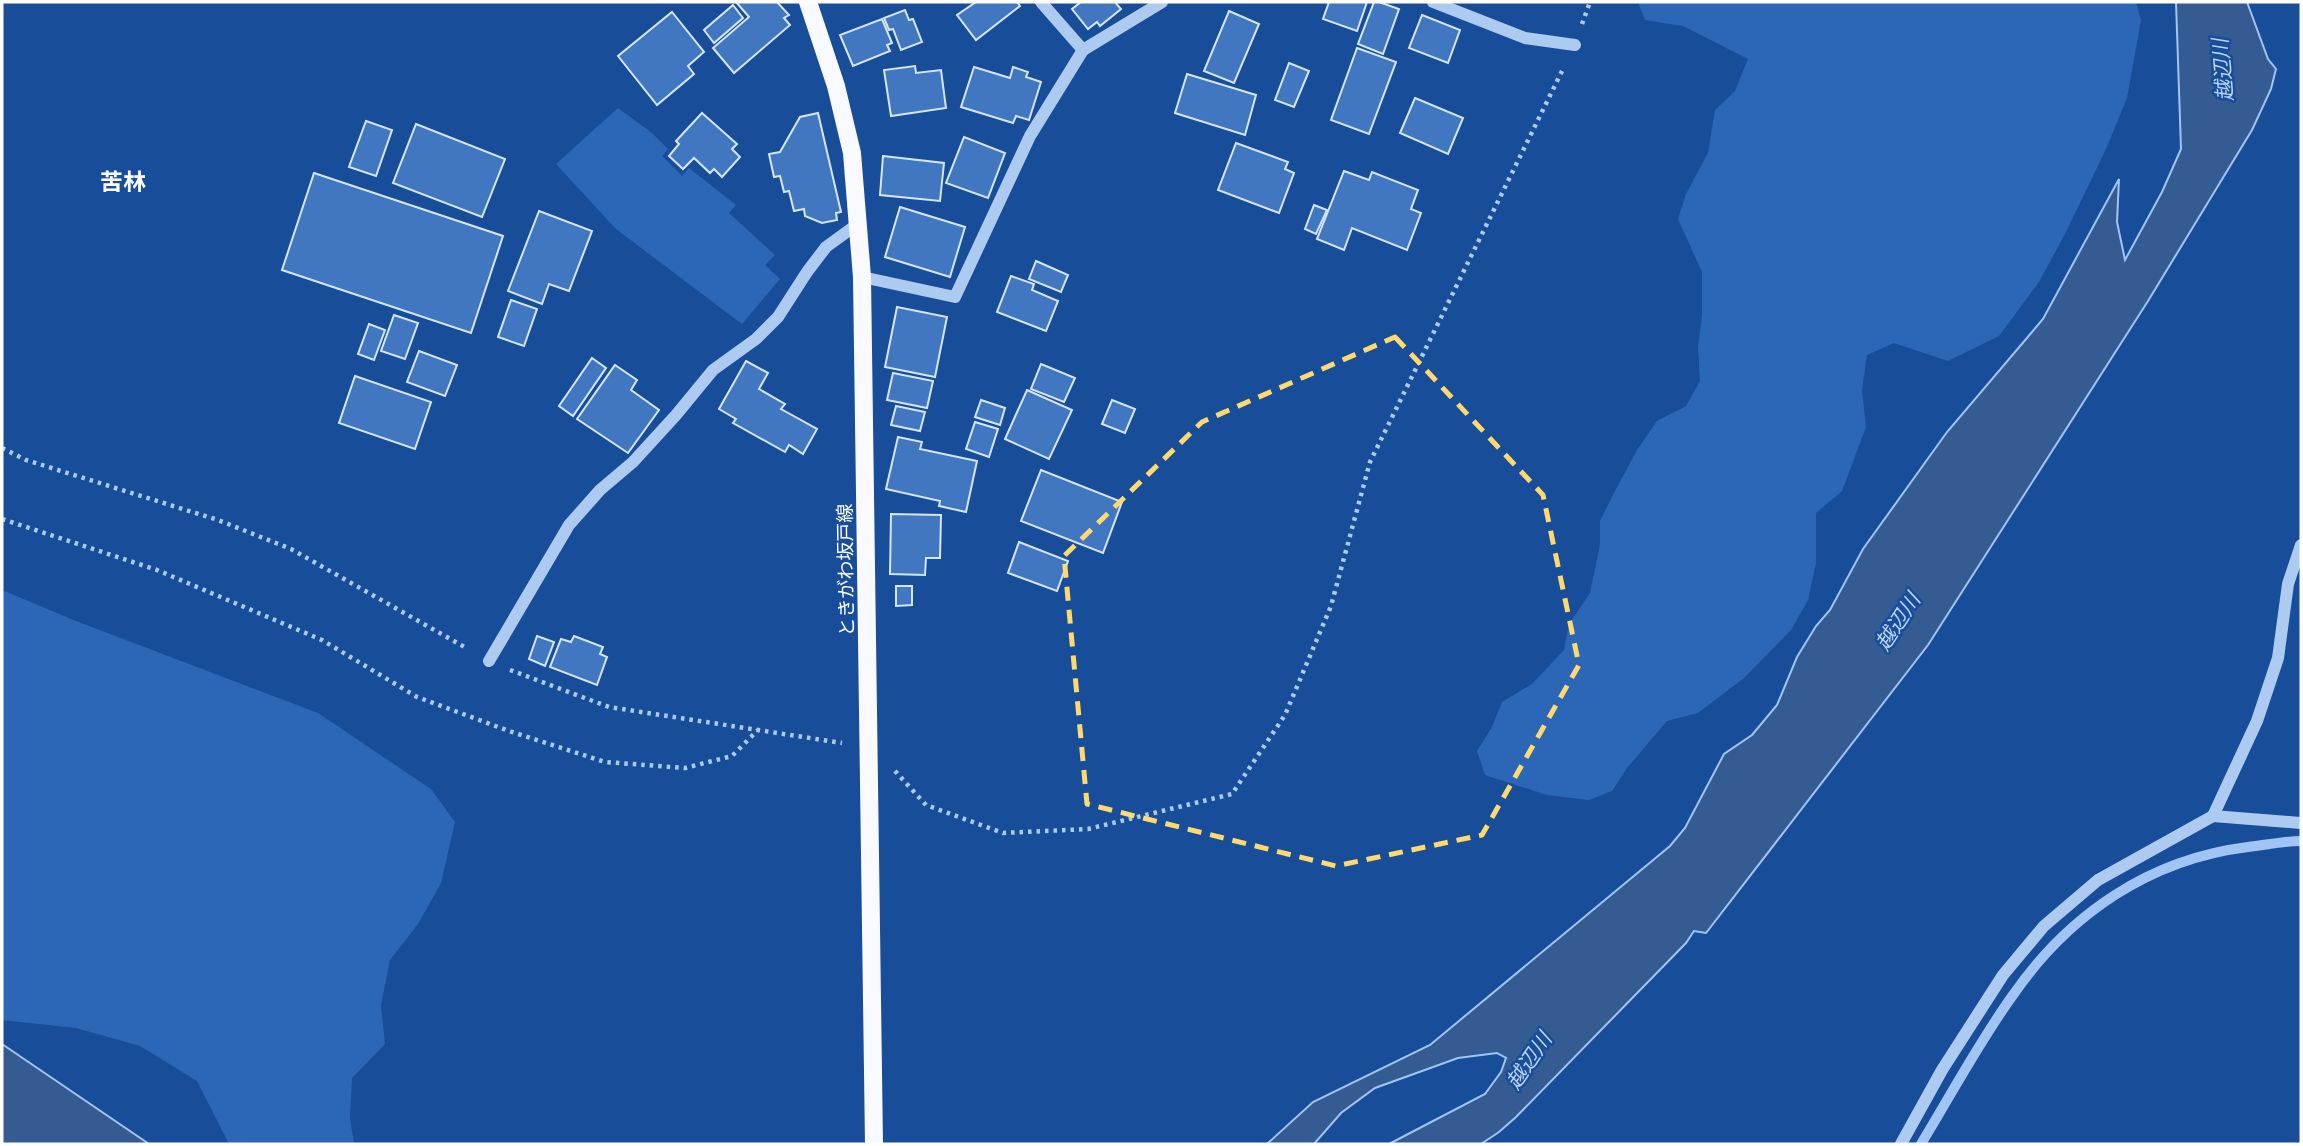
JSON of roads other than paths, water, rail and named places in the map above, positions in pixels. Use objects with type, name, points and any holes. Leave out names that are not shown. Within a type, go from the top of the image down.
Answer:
[{"type":"main road","name":"ときがわ坂戸線","points":[[812,4],[852,153],[862,277],[874,1144]]},
{"type":"street","points":[[1041,2],[1083,51]]},
{"type":"street","points":[[862,277],[955,297],[1030,136],[1083,51],[1162,2]]},
{"type":"street","points":[[1433,2],[1525,38],[1575,45]]},
{"type":"street","points":[[489,661],[569,525],[600,491],[633,462],[713,370],[755,339],[778,317],[826,247],[859,223]]},
{"type":"street","points":[[2213,816],[2257,721],[2278,658],[2288,584],[2301,545]]},
{"type":"street","points":[[1901,1144],[1942,1070],[2003,975],[2044,926],[2098,880],[2213,816],[2301,823]]},
{"type":"water","name":"越辺川","points":[[2176,2],[2247,2],[2268,59],[2276,69],[2271,89],[2252,130],[2148,301],[1928,645],[1706,933],[1694,931],[1686,943],[1516,1117],[1481,1144],[1389,1144],[1485,1094],[1501,1072],[1506,1058],[1497,1053],[1458,1058],[1375,1088],[1341,1113],[1314,1144],[1267,1144],[1313,1102],[1430,1045],[1670,846],[1685,828],[1724,754],[1752,735],[1777,705],[1797,657],[1816,626],[1830,610],[1863,549],[1947,432],[2043,319],[2119,179],[2117,222],[2125,260],[2162,192],[2181,149]]},
{"type":"water","points":[[2,1044],[149,1144],[2,1144]]},
{"type":"waterway","points":[[1921,1144],[2013,995],[2035,966],[2086,916],[2145,878],[2178,864],[2212,853],[2301,841]]},
{"type":"district","name":"苦林","points":[[123,182]]}]
